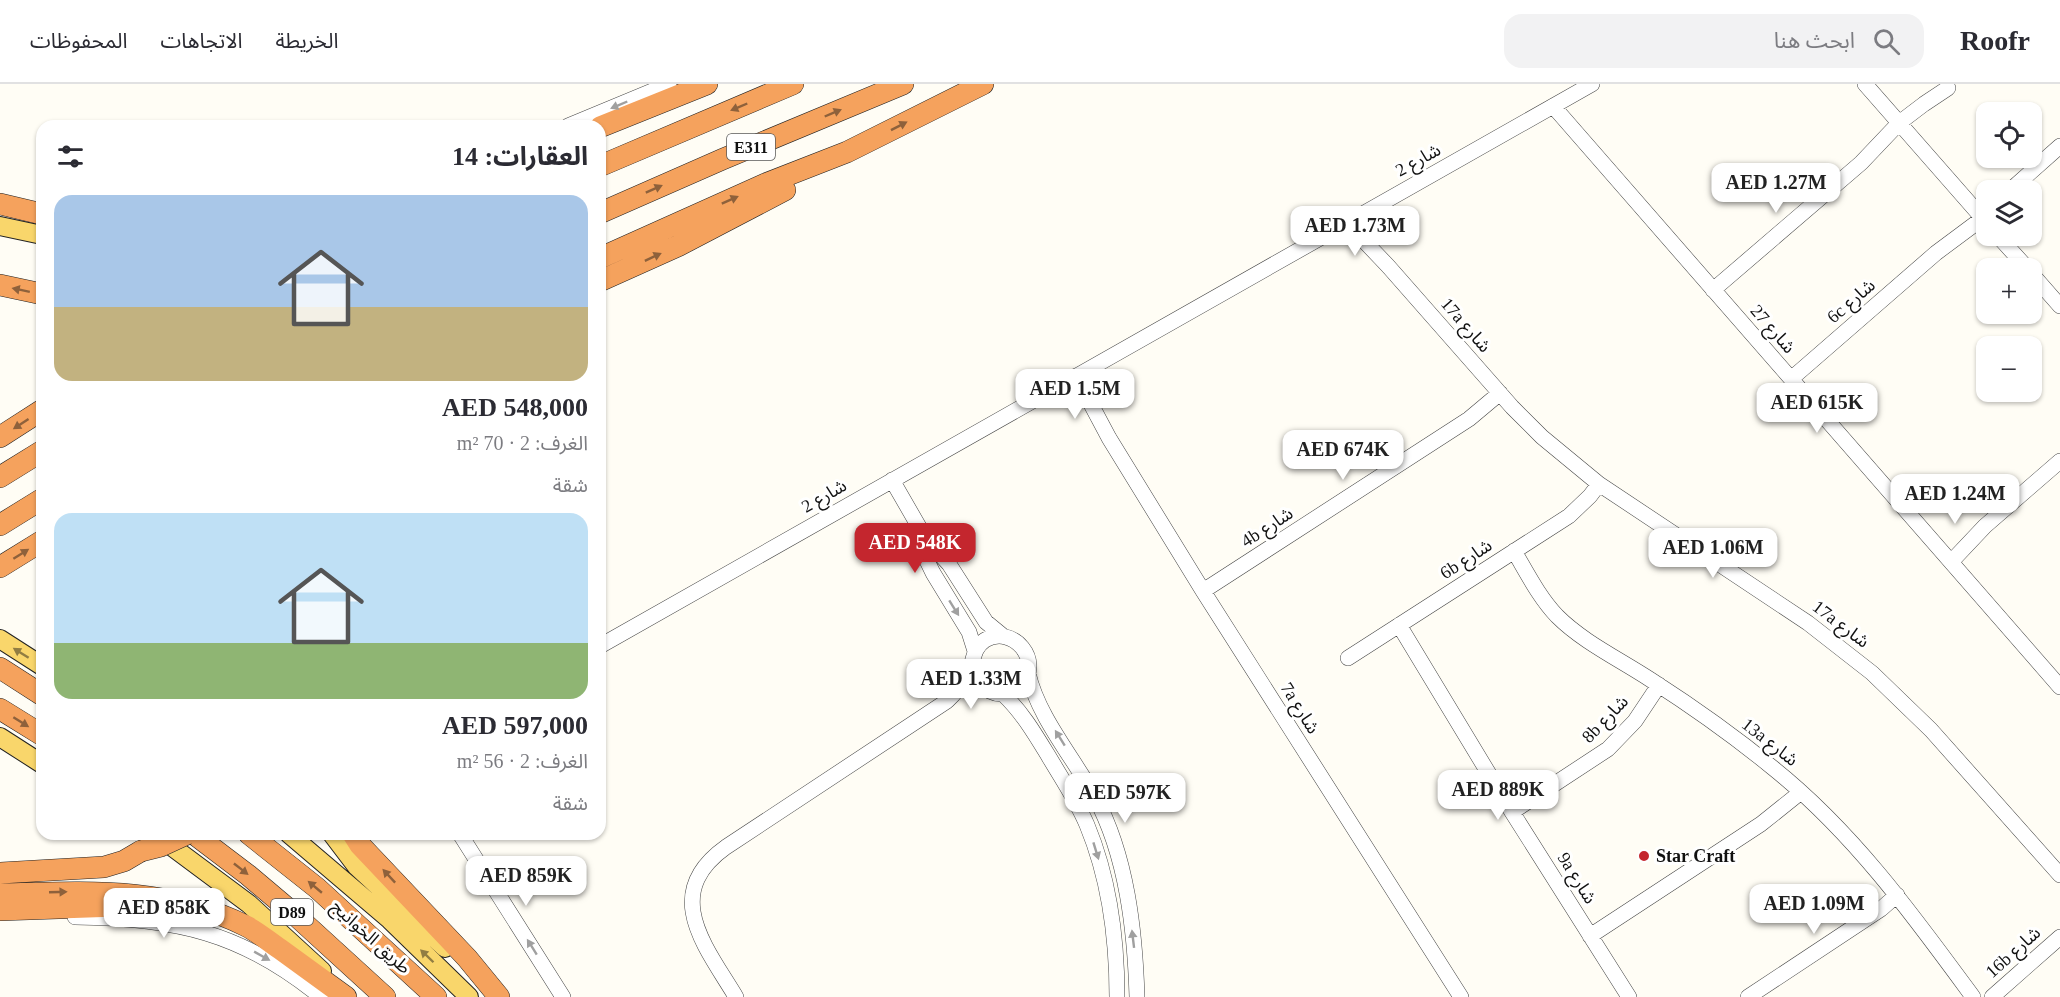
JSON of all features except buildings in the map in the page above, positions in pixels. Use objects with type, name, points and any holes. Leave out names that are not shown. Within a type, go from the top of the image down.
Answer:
[{"type":"highway","points":[[606,125],[707,84]]},
{"type":"highway","name":"E311","points":[[606,163],[793,84]]},
{"type":"highway","name":"E311","points":[[606,210],[903,84]]},
{"type":"highway","points":[[606,255],[765,184],[847,152],[983,84]]},
{"type":"highway","points":[[606,278],[708,230],[797,184],[847,152]]},
{"type":"highway","points":[[0,204],[36,212]]},
{"type":"highway","points":[[0,285],[36,293]]},
{"type":"highway","points":[[0,437],[36,414]]},
{"type":"highway","points":[[0,477],[36,455]]},
{"type":"highway","points":[[0,525],[36,503]]},
{"type":"highway","points":[[0,567],[36,545]]},
{"type":"highway","points":[[0,668],[36,690]]},
{"type":"highway","points":[[0,709],[36,731]]},
{"type":"highway","points":[[0,858],[73,859],[141,851],[174,840]]},
{"type":"highway","name":"طريق الخوانيج","points":[[202,840],[293,913],[385,997]]},
{"type":"highway","name":"طريق الخوانيج","points":[[257,840],[317,888],[436,997]]},
{"type":"highway","points":[[358,840],[467,958],[497,997]]},
{"type":"highway","points":[[0,873],[104,867],[124,861],[141,851]]},
{"type":"highway","points":[[0,894],[111,891],[181,903],[231,919],[254,931],[346,997]]},
{"type":"highway","points":[[0,910],[110,906],[148,908],[186,914],[223,924],[276,946]]},
{"type":"main road","points":[[0,226],[36,234]]},
{"type":"main road","points":[[0,639],[36,662]]},
{"type":"main road","points":[[0,737],[36,760]]},
{"type":"main road","points":[[163,840],[219,880],[263,916],[308,956],[346,997]]},
{"type":"main road","points":[[296,840],[390,920],[469,997]]},
{"type":"main road","points":[[336,840],[363,873],[497,997]]},
{"type":"street","points":[[582,120],[669,84]]},
{"type":"street","name":"شارع 2","points":[[606,643],[1592,84]]},
{"type":"street","points":[[1865,84],[1976,210]]},
{"type":"street","points":[[1713,290],[1902,126],[1924,104],[1950,86]]},
{"type":"street","name":"شارع 27","points":[[1556,104],[1599,160],[2060,687]]},
{"type":"street","points":[[2022,180],[2060,146]]},
{"type":"street","name":"17a شارع","points":[[1351,220],[1388,266],[1542,437],[1599,484],[1808,622],[1872,673],[1931,730],[2060,875]]},
{"type":"street","name":"6c شارع","points":[[1791,379],[1936,253],[1976,222]]},
{"type":"street","points":[[2007,246],[2018,258]]},
{"type":"street","points":[[2042,284],[2059,302]]},
{"type":"street","name":"7a شارع","points":[[1072,378],[1203,591],[1461,997]]},
{"type":"street","name":"4b شارع","points":[[1203,591],[1469,419],[1500,393]]},
{"type":"street","points":[[1948,558],[2060,460]]},
{"type":"street","points":[[888,482],[906,513],[936,579],[966,626],[974,657],[976,680],[1017,708],[1030,725],[1074,799],[1091,836],[1111,917],[1117,997]]},
{"type":"street","name":"6b شارع","points":[[1348,658],[1569,516],[1599,484]]},
{"type":"street","points":[[906,513],[949,564],[981,616],[1003,636],[1018,643],[1028,656],[1028,673],[1039,705],[1096,800],[1113,840],[1129,914],[1137,997]]},
{"type":"street","name":"13a شارع","points":[[1514,551],[1544,600],[1567,625],[1659,685],[1748,748],[1801,792],[1857,848],[1897,895],[1973,997]]},
{"type":"street","name":"9a شارع","points":[[1399,625],[1512,812],[1629,997]]},
{"type":"street","points":[[947,701],[959,688],[974,657],[987,639],[1003,636]]},
{"type":"street","points":[[736,997],[694,923],[692,910],[694,891],[707,863],[726,847],[947,701],[963,695],[1019,687],[1028,673]]},
{"type":"street","name":"8b شارع","points":[[1512,812],[1608,749],[1635,721],[1659,685]]},
{"type":"street","points":[[1590,936],[1767,821],[1801,792]]},
{"type":"street","points":[[464,840],[563,997]]},
{"type":"street","points":[[1748,997],[1881,909],[1897,895]]},
{"type":"street","points":[[0,916],[127,918],[195,929],[253,951],[321,997]]},
{"type":"street","name":"16b شارع","points":[[1992,997],[2060,937]]},
{"type":"place","name":"Star Craft","points":[[1644,856]]}]
